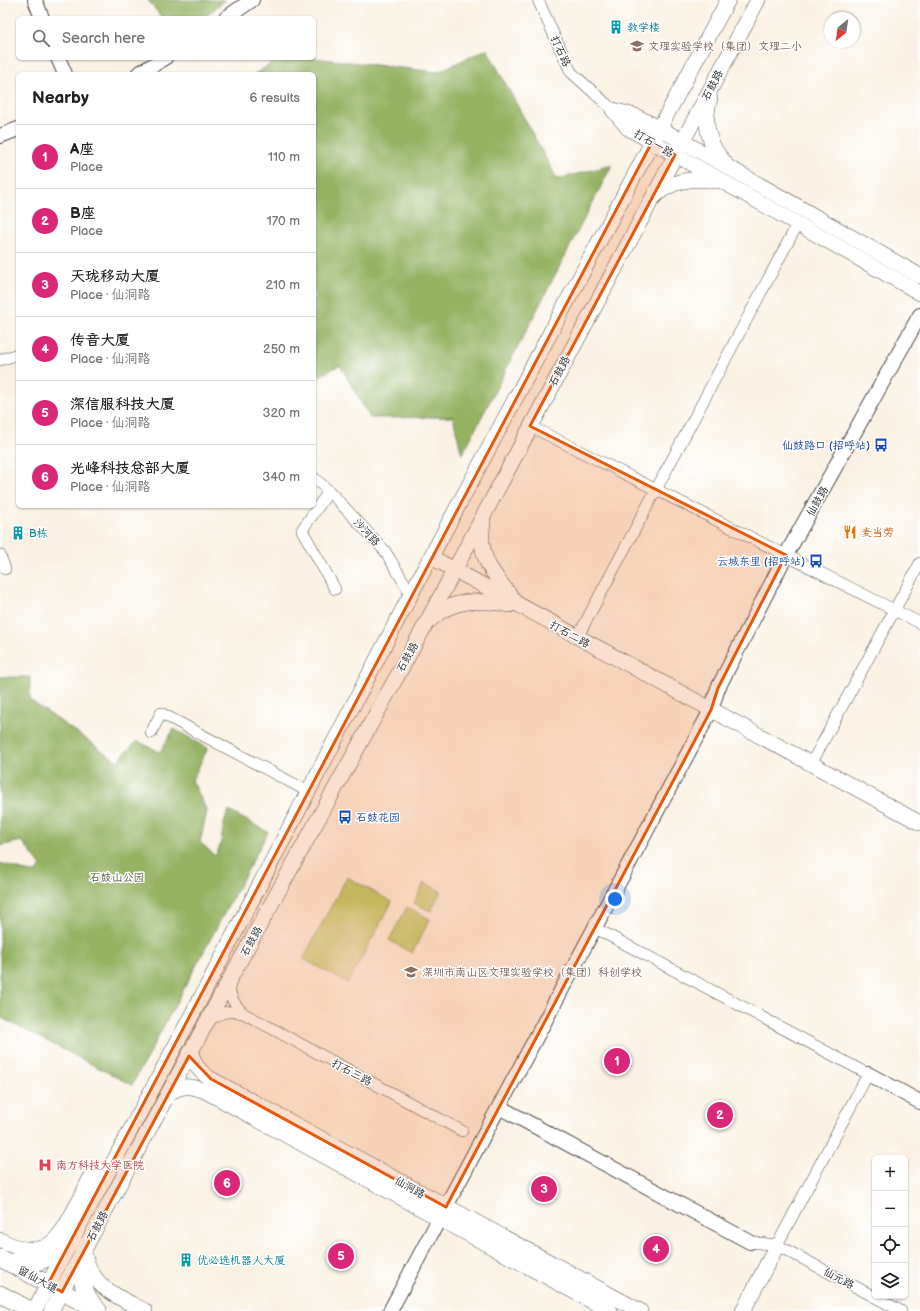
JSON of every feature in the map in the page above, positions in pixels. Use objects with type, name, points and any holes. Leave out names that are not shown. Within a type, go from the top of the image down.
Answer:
[{"type":"main road","name":"石鼓路","points":[[51,1311],[55,1288],[73,1238],[309,792],[411,594],[728,0]]},
{"type":"main road","name":"石鼓路","points":[[33,1311],[55,1288],[83,1251],[230,978],[422,631],[648,204],[758,0]]},
{"type":"main road","points":[[718,74],[709,101],[707,114],[708,131],[718,155],[736,173]]},
{"type":"main road","name":"打石一路","points":[[613,110],[635,116],[659,128],[920,276]]},
{"type":"main road","name":"打石一路","points":[[613,110],[628,128],[920,294]]},
{"type":"main road","points":[[648,204],[664,189],[681,181],[698,179],[724,183]]},
{"type":"main road","points":[[486,511],[481,540],[486,561],[490,570],[520,607]]},
{"type":"main road","name":"打石二路","points":[[431,558],[920,823]]},
{"type":"main road","points":[[422,631],[437,614],[456,604],[480,601],[520,607]]},
{"type":"main road","name":"仙洞路","points":[[191,1052],[194,1064],[211,1079],[610,1311]]},
{"type":"main road","name":"仙洞路","points":[[169,1093],[184,1086],[191,1086],[205,1091],[443,1213],[640,1311]]},
{"type":"main road","points":[[0,1240],[16,1249],[26,1251],[37,1251],[49,1245],[59,1235],[93,1176],[110,1168]]},
{"type":"main road","points":[[1,1259],[22,1264],[39,1262],[56,1255],[73,1238]]},
{"type":"main road","points":[[744,1311],[777,1245]]},
{"type":"main road","points":[[83,1251],[81,1279],[88,1298],[99,1311]]},
{"type":"main road","points":[[83,1251],[86,1265],[98,1284],[145,1311]]},
{"type":"main road","name":"留仙大道","points":[[1,1259],[99,1311]]},
{"type":"main road","points":[[0,1295],[33,1311]]},
{"type":"main road","points":[[0,1295],[12,1311]]},
{"type":"street","points":[[35,0],[41,16]]},
{"type":"street","points":[[229,16],[252,0]]},
{"type":"street","name":"打石路","points":[[538,0],[571,72],[613,110]]},
{"type":"street","points":[[59,60],[63,72]]},
{"type":"street","points":[[142,72],[162,60]]},
{"type":"street","points":[[0,136],[16,130]]},
{"type":"street","points":[[577,638],[797,225]]},
{"type":"street","name":"仙鼓路","points":[[390,1311],[711,710],[718,688],[786,555],[920,315]]},
{"type":"street","points":[[0,360],[16,355]]},
{"type":"street","points":[[530,426],[920,623]]},
{"type":"street","name":"沙河路","points":[[316,480],[329,491],[385,550],[411,594]]},
{"type":"street","points":[[329,491],[302,530],[335,589]]},
{"type":"street","points":[[0,555],[5,569]]},
{"type":"street","points":[[811,764],[920,563]]},
{"type":"street","points":[[151,733],[161,713],[309,792]]},
{"type":"street","points":[[595,928],[920,1102]]},
{"type":"street","points":[[230,978],[230,997],[243,1013]]},
{"type":"street","points":[[206,1024],[215,1016],[224,1012],[232,1011],[243,1013]]},
{"type":"street","name":"打石三路","points":[[243,1013],[462,1131]]},
{"type":"street","points":[[500,1106],[750,1242],[777,1245],[868,1074]]},
{"type":"street","name":"仙元路","points":[[777,1245],[901,1311]]},
{"type":"highlighted area","points":[[652,142],[675,155],[530,426],[786,555],[718,688],[711,710],[446,1207],[211,1079],[189,1056],[62,1292],[48,1284]]},
{"type":"green space","points":[[148,0],[225,0],[206,16],[160,16]]},
{"type":"green space","points":[[487,49],[557,179],[612,165],[462,455],[453,417],[370,418],[340,365],[316,378],[316,72],[257,72],[278,60],[316,60],[316,58],[437,72]]},
{"type":"green space","name":"石鼓山公园","points":[[0,677],[30,677],[30,700],[117,761],[137,741],[160,752],[174,729],[208,748],[192,780],[207,811],[200,842],[215,856],[220,845],[224,822],[229,811],[268,832],[132,1085],[0,1017],[0,863],[25,871],[37,872],[41,866],[22,841],[0,846]]},
{"type":"green space","points":[[347,877],[392,902],[348,983],[303,959]]},
{"type":"green space","points":[[424,883],[441,891],[431,911],[414,903]]},
{"type":"green space","points":[[407,907],[430,919],[412,953],[389,940]]},
{"type":"place","name":"教学楼","points":[[616,27]]},
{"type":"place","name":"文理实验学校（集团）文理二小","points":[[637,46]]},
{"type":"place","name":"仙鼓路口 (招呼站)","points":[[881,445]]},
{"type":"place","name":"麦当劳","points":[[850,532]]},
{"type":"place","name":"B栋","points":[[18,533]]},
{"type":"place","name":"云城东里 (招呼站)","points":[[816,561]]},
{"type":"place","name":"石鼓花园","points":[[345,817]]},
{"type":"place","name":"深圳市南山区文理实验学校（集团）科创学校","points":[[411,972]]},
{"type":"place","name":"A座","points":[[617,1061]]},
{"type":"place","name":"B座","points":[[720,1115]]},
{"type":"place","name":"南方科技大学医院","points":[[45,1165]]},
{"type":"place","name":"光峰科技总部大厦","points":[[227,1183]]},
{"type":"place","name":"天珑移动大厦","points":[[544,1189]]},
{"type":"place","name":"传音大厦","points":[[656,1249]]},
{"type":"place","name":"深信服科技大厦","points":[[341,1256]]},
{"type":"place","name":"优必选机器人大厦","points":[[186,1260]]}]
